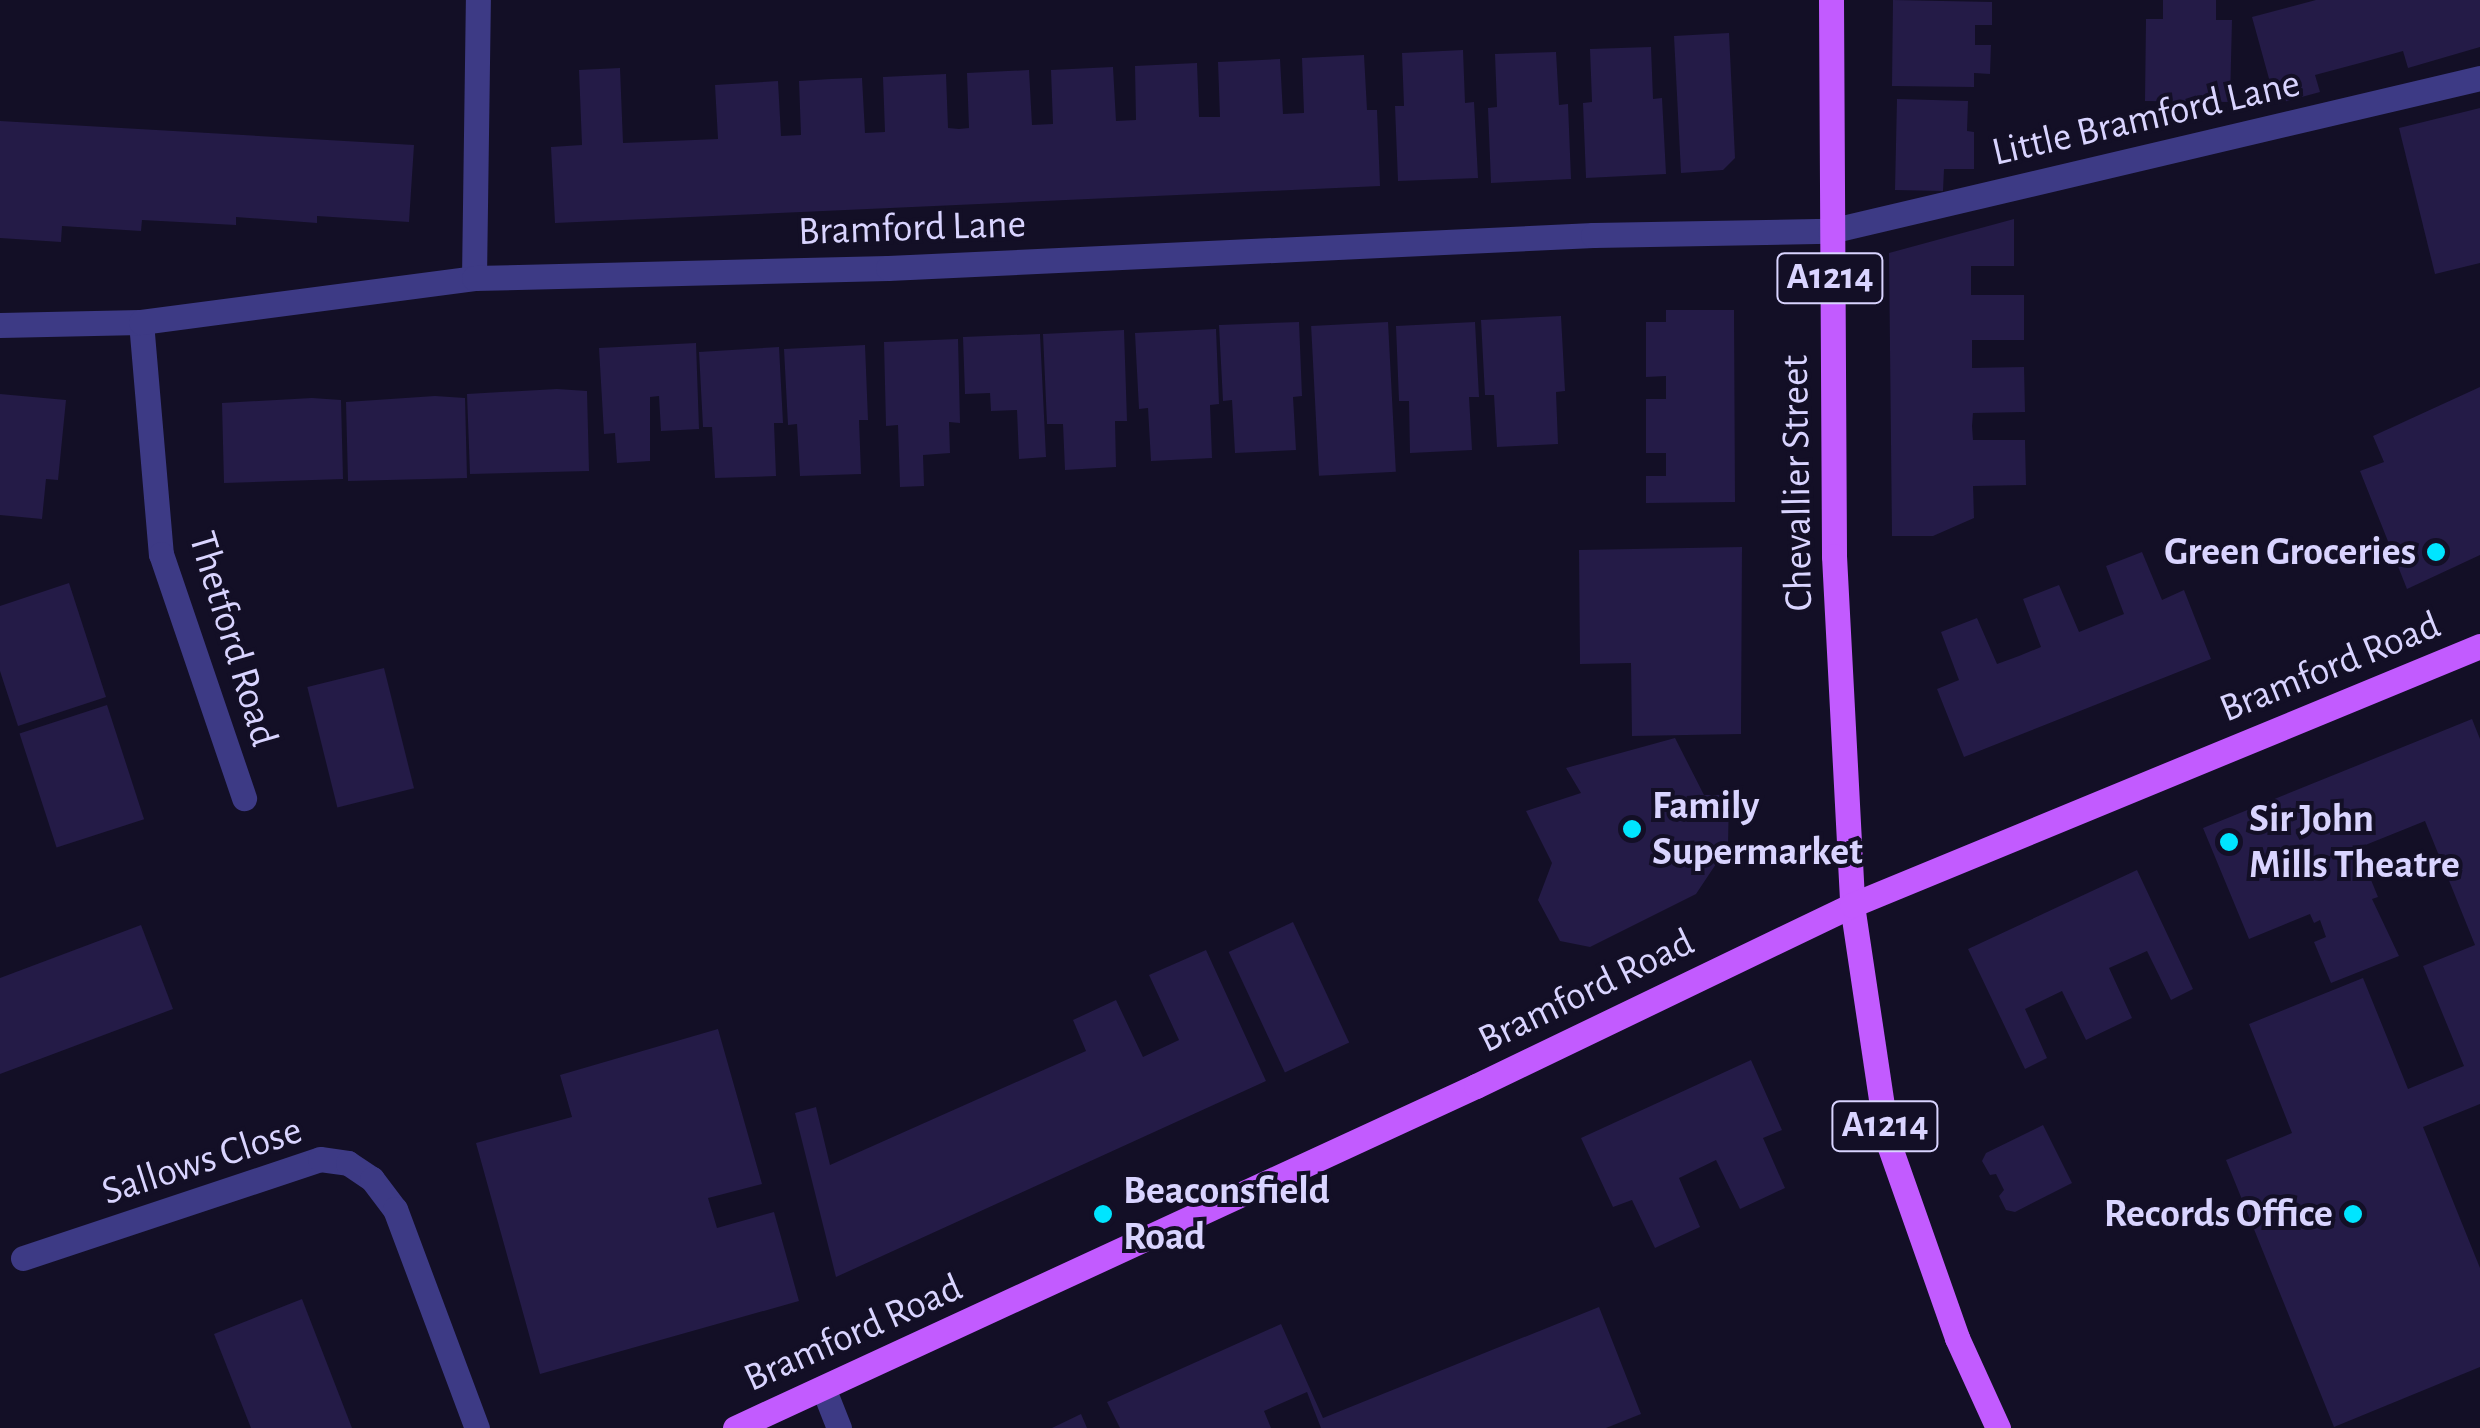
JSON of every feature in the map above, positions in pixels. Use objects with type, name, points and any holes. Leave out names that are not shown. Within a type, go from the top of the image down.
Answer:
[{"type":"main road","name":"Chevallier Street","points":[[1831,0],[1834,556],[1852,905]]},
{"type":"main road","name":"Bramford Road","points":[[735,1428],[824,1390],[1852,905],[2480,646]]},
{"type":"main road","name":"A1214","points":[[1852,905],[1886,1140],[1957,1338],[1998,1428]]},
{"type":"street","points":[[474,278],[478,0]]},
{"type":"street","name":"Little Bramford Lane","points":[[1830,231],[2480,78]]},
{"type":"street","name":"Bramford Lane","points":[[0,325],[140,322],[474,278],[888,268],[1574,236],[1830,231]]},
{"type":"street","name":"Thetford Road","points":[[140,322],[161,554],[244,798]]},
{"type":"street","name":"Sallows Close","points":[[23,1258],[320,1158],[348,1163],[372,1180],[394,1210],[477,1428]]},
{"type":"street","points":[[824,1390],[839,1428]]},
{"type":"building","points":[[1893,0],[1992,2],[1992,25],[1975,25],[1975,45],[1991,45],[1990,74],[1974,73],[1974,87],[1892,86]]},
{"type":"building","points":[[2163,0],[2216,0],[2216,20],[2232,20],[2230,102],[2145,101],[2146,19],[2163,19]]},
{"type":"building","points":[[2316,0],[2480,0],[2480,47],[2408,68],[2403,51],[2315,75],[2320,92],[2276,104],[2252,17]]},
{"type":"building","points":[[1729,33],[1735,158],[1723,170],[1681,173],[1674,36]]},
{"type":"building","points":[[1651,47],[1653,99],[1662,98],[1666,174],[1586,178],[1583,103],[1592,102],[1590,49]]},
{"type":"building","points":[[1463,50],[1465,103],[1474,102],[1478,178],[1398,181],[1395,106],[1404,106],[1402,53]]},
{"type":"building","points":[[1556,52],[1559,105],[1568,104],[1571,179],[1491,183],[1488,108],[1497,107],[1495,54]]},
{"type":"building","points":[[1364,55],[1367,110],[1377,110],[1380,186],[555,223],[551,147],[582,145],[579,70],[620,68],[623,143],[718,139],[715,85],[778,81],[781,136],[801,135],[799,81],[862,78],[865,133],[885,132],[883,77],[946,74],[948,128],[959,129],[969,128],[967,73],[1029,70],[1032,125],[1053,124],[1051,70],[1113,67],[1116,121],[1136,120],[1135,66],[1197,63],[1199,117],[1220,117],[1218,62],[1280,59],[1283,114],[1304,113],[1302,58]]},
{"type":"building","points":[[1897,99],[1968,101],[1967,131],[1974,132],[1974,169],[1944,169],[1943,191],[1895,190]]},
{"type":"building","points":[[2480,108],[2480,263],[2435,274],[2399,128]]},
{"type":"building","points":[[0,121],[414,145],[409,222],[317,216],[317,223],[236,217],[236,225],[142,220],[141,231],[62,226],[61,242],[0,238]]},
{"type":"building","points":[[2014,219],[2014,266],[1971,266],[1971,295],[2024,295],[2024,340],[1972,340],[1972,368],[2024,367],[2025,412],[1973,413],[1972,426],[1973,440],[2025,440],[2026,485],[1973,486],[1974,518],[1933,536],[1892,536],[1889,253]]},
{"type":"building","points":[[1666,310],[1734,310],[1735,502],[1646,503],[1646,476],[1666,476],[1666,453],[1646,453],[1646,399],[1666,399],[1666,376],[1646,377],[1646,322],[1666,322]]},
{"type":"building","points":[[1561,316],[1565,391],[1556,392],[1558,444],[1497,447],[1494,395],[1485,395],[1481,320]]},
{"type":"building","points":[[1299,322],[1302,396],[1293,397],[1296,450],[1235,453],[1232,400],[1223,401],[1219,325]]},
{"type":"building","points":[[1388,322],[1396,472],[1319,476],[1311,326]]},
{"type":"building","points":[[1475,322],[1479,397],[1469,397],[1472,450],[1410,453],[1409,401],[1399,401],[1396,326]]},
{"type":"building","points":[[1216,329],[1219,404],[1210,405],[1212,458],[1151,461],[1148,408],[1139,409],[1135,333]]},
{"type":"building","points":[[1124,330],[1127,421],[1115,421],[1116,467],[1065,470],[1063,424],[1047,424],[1043,334]]},
{"type":"building","points":[[1040,334],[1046,457],[1019,459],[1017,410],[991,411],[990,393],[965,394],[963,337]]},
{"type":"building","points":[[958,339],[960,423],[949,422],[950,453],[923,455],[924,486],[900,487],[898,425],[886,426],[884,342]]},
{"type":"building","points":[[696,343],[699,429],[661,431],[659,396],[650,397],[650,461],[617,463],[615,433],[604,434],[599,348]]},
{"type":"building","points":[[865,345],[868,420],[859,420],[861,474],[800,476],[797,424],[788,425],[784,349]]},
{"type":"building","points":[[779,347],[783,423],[774,423],[776,476],[715,478],[712,427],[703,427],[699,352]]},
{"type":"building","points":[[2480,387],[2480,555],[2407,589],[2360,471],[2384,462],[2373,436]]},
{"type":"building","points":[[587,391],[589,471],[470,474],[467,394]]},
{"type":"building","points":[[0,394],[66,400],[58,480],[46,479],[42,519],[0,515]]},
{"type":"building","points":[[435,396],[465,398],[467,478],[348,481],[346,402]]},
{"type":"building","points":[[341,400],[343,479],[224,483],[222,403]]},
{"type":"building","points":[[1742,547],[1741,734],[1632,736],[1631,663],[1580,664],[1579,550]]},
{"type":"building","points":[[2142,552],[2162,600],[2184,590],[2211,659],[1964,757],[1937,689],[1959,680],[1941,632],[1977,618],[1997,664],[2019,656],[2041,647],[2023,599],[2059,585],[2079,632],[2124,614],[2106,566]]},
{"type":"building","points":[[69,583],[106,697],[18,726],[0,671],[0,606]]},
{"type":"building","points":[[384,668],[414,788],[337,807],[307,687]]},
{"type":"building","points":[[107,705],[144,819],[57,848],[20,733]]},
{"type":"building","name":"Records Office","points":[[2472,719],[2480,739],[2480,1104],[2423,1127],[2480,1268],[2480,1367],[2334,1427],[2226,1160],[2292,1133],[2249,1024],[2363,978],[2408,1089],[2464,1066],[2423,966],[2475,945],[2425,821],[2358,848],[2378,897],[2372,899],[2399,956],[2331,983],[2314,942],[2326,937],[2320,920],[2314,923],[2310,914],[2249,939],[2203,828]]},
{"type":"building","name":"Family Supermarket","points":[[1675,738],[1704,795],[1729,795],[1728,846],[1696,894],[1590,947],[1560,941],[1538,900],[1552,863],[1526,811],[1581,793],[1566,768]]},
{"type":"building","points":[[2137,870],[2193,989],[2171,1000],[2147,951],[2109,968],[2132,1018],[2086,1040],[2062,991],[2025,1009],[2047,1058],[2025,1069],[1968,949]]},
{"type":"building","points":[[1293,922],[1349,1043],[1285,1073],[1229,952]]},
{"type":"building","points":[[141,925],[173,1009],[0,1074],[0,978]]},
{"type":"building","points":[[1206,950],[1266,1081],[836,1277],[795,1113],[816,1107],[830,1165],[1086,1051],[1073,1020],[1116,1000],[1143,1057],[1179,1040],[1149,975]]},
{"type":"building","points":[[718,1029],[762,1184],[708,1198],[717,1228],[774,1212],[799,1301],[540,1374],[476,1143],[572,1117],[560,1075]]},
{"type":"building","points":[[1751,1060],[1782,1130],[1763,1138],[1785,1188],[1740,1209],[1716,1160],[1679,1178],[1700,1227],[1655,1248],[1632,1200],[1613,1207],[1581,1138]]},
{"type":"building","points":[[2043,1125],[2072,1183],[2015,1212],[2006,1210],[1999,1196],[2004,1190],[1996,1174],[1990,1175],[1982,1161],[1986,1153]]},
{"type":"building","points":[[302,1299],[352,1428],[251,1428],[214,1334]]},
{"type":"building","points":[[1599,1307],[1641,1414],[1606,1428],[1321,1428],[1307,1392],[1264,1411],[1271,1428],[1120,1428],[1107,1402],[1281,1324],[1323,1418]]},
{"type":"building","points":[[1081,1414],[1087,1428],[1052,1428]]},
{"type":"place","name":"Green Groceries","points":[[2436,552]]},
{"type":"place","name":"Family Supermarket","points":[[1632,829]]},
{"type":"place","name":"Sir John Mills Theatre","points":[[2229,842]]},
{"type":"place","name":"Beaconsfield Road","points":[[1103,1214]]},
{"type":"place","name":"Records Office","points":[[2353,1214]]}]
